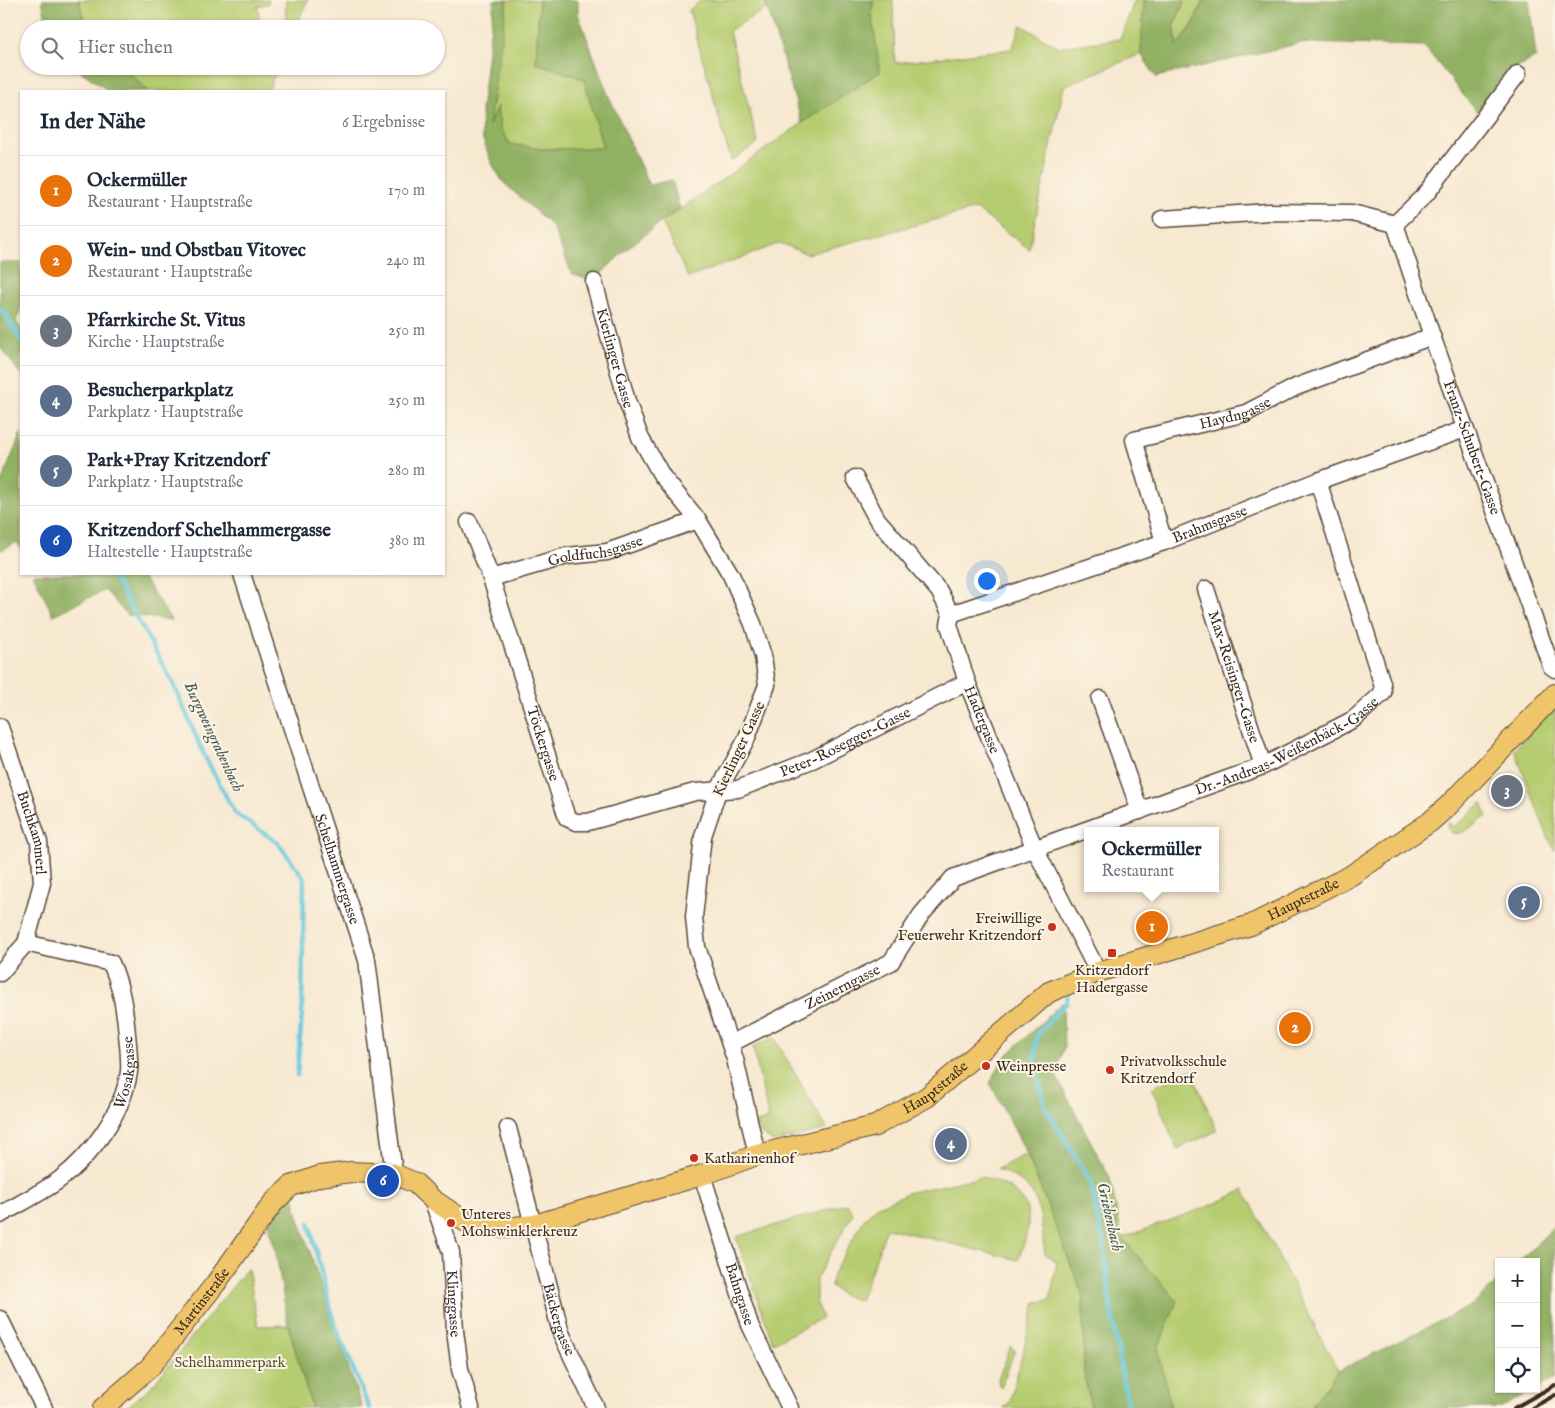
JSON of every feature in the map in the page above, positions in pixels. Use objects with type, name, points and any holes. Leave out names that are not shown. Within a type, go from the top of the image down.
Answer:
[{"type":"main road","name":"Hauptstraße","points":[[290,1186],[320,1176],[351,1172],[394,1174],[415,1184],[432,1200],[466,1222],[504,1228],[534,1225],[702,1175],[757,1155],[875,1126],[927,1097],[1049,992],[1098,972],[1251,924],[1350,876],[1430,822],[1449,805],[1555,694]]},
{"type":"main road","name":"Martinstraße","points":[[103,1408],[150,1367],[216,1283],[273,1202],[290,1186]]},
{"type":"street","points":[[1162,219],[1269,212],[1352,213],[1395,224],[1426,194],[1518,74]]},
{"type":"street","name":"Franz-Schubert-Gasse","points":[[1395,224],[1432,336],[1550,666],[1555,669]]},
{"type":"street","name":"Kierlinger Gasse","points":[[594,282],[627,402],[640,438],[662,476],[698,520],[731,574],[754,624],[763,656],[767,685],[746,740],[718,791],[703,836],[694,918],[697,947],[735,1059],[757,1155]]},
{"type":"street","name":"Haydngasse","points":[[1164,542],[1134,440],[1246,413],[1296,387],[1432,336]]},
{"type":"street","name":"Brahmsgasse","points":[[951,614],[1164,542],[1318,481],[1465,429]]},
{"type":"street","name":"Hadergasse","points":[[856,478],[877,519],[939,592],[951,614],[949,625],[967,682],[1034,847],[1098,972]]},
{"type":"street","name":"Dr.-Andreas-Weißenbäck-Gasse","points":[[1093,827],[1263,766],[1354,719],[1383,693],[1382,683],[1318,481]]},
{"type":"street","name":"Goldfuchsgasse","points":[[491,578],[567,556],[607,552],[698,520]]},
{"type":"street","name":"Töckergasse","points":[[469,522],[491,578],[567,818],[576,822],[588,822],[695,792],[718,791]]},
{"type":"street","name":"Schelhammergasse","points":[[242,575],[367,960],[394,1174]]},
{"type":"street","name":"Max-Reisinger-Gasse","points":[[1206,589],[1263,766]]},
{"type":"street","name":"Peter-Rosegger-Gasse","points":[[718,791],[738,789],[812,760],[967,682]]},
{"type":"street","points":[[1100,699],[1140,811]]},
{"type":"street","name":"Buchkammerl","points":[[0,727],[4,746],[40,842],[42,883],[26,943],[0,972]]},
{"type":"street","name":"Dr.-Andreas-Weißenbäck-Gasse","points":[[1034,847],[1084,830]]},
{"type":"street","name":"Zeinerngasse","points":[[730,1044],[891,962],[921,915],[953,878],[1034,847]]},
{"type":"street","name":"Wosakgasse","points":[[0,1215],[59,1180],[82,1159],[112,1116],[123,1095],[129,1072],[125,1015],[118,978],[111,963],[26,943]]},
{"type":"street","name":"Bäckergasse","points":[[508,1128],[561,1334],[596,1408]]},
{"type":"street","name":"Bahngasse","points":[[702,1175],[750,1325],[790,1408]]},
{"type":"street","name":"Klinggasse","points":[[432,1200],[451,1252],[455,1331],[460,1369],[471,1408]]},
{"type":"street","points":[[0,1318],[44,1408]]},
{"type":"green space","points":[[42,0],[79,0],[84,20],[46,20]]},
{"type":"green space","points":[[79,0],[269,0],[268,4],[258,6],[259,20],[84,20]]},
{"type":"green space","points":[[286,0],[308,0],[298,20],[285,20]]},
{"type":"green space","points":[[494,0],[507,0],[489,125],[497,106],[500,128],[510,144],[541,149],[603,148],[584,79],[536,63],[539,0],[578,0],[578,14],[607,92],[649,185],[672,180],[680,209],[634,243],[594,282],[572,274],[552,226],[503,182],[491,162],[482,137],[481,110]]},
{"type":"green space","points":[[507,0],[539,0],[536,63],[584,79],[603,148],[541,149],[510,144],[500,128],[497,107],[488,128]]},
{"type":"green space","points":[[702,0],[765,0],[767,8],[729,31],[758,143],[731,161],[689,10]]},
{"type":"green space","points":[[765,0],[873,0],[872,16],[880,72],[802,123]]},
{"type":"green space","points":[[873,0],[893,0],[895,63],[1012,49],[1021,25],[1058,47],[1120,39],[1135,0],[1144,0],[1141,54],[1064,86],[1029,249],[976,209],[807,254],[780,243],[688,278],[662,222],[835,100],[872,16]]},
{"type":"green space","points":[[1144,0],[1185,0],[1174,25],[1177,46],[1194,23],[1203,0],[1529,0],[1536,57],[1501,78],[1477,112],[1424,46],[1301,43],[1156,77],[1141,54]]},
{"type":"green space","points":[[1185,0],[1203,0],[1194,23],[1177,47],[1174,25]]},
{"type":"green space","points":[[86,75],[131,75],[148,90],[108,90]]},
{"type":"green space","points":[[131,75],[274,75],[268,90],[148,90]]},
{"type":"green space","points":[[0,262],[20,263],[20,311],[16,321],[20,327],[20,374],[0,346]]},
{"type":"green space","points":[[20,436],[20,548],[17,542],[0,551],[0,486]]},
{"type":"green space","points":[[33,575],[142,575],[171,620],[127,615],[105,590],[53,615]]},
{"type":"green space","points":[[1555,707],[1555,851],[1514,749]]},
{"type":"green space","points":[[1482,803],[1487,816],[1460,833],[1450,831],[1447,826],[1449,822],[1454,827]]},
{"type":"green space","points":[[1063,1002],[1064,1047],[1055,1074],[1110,1178],[1122,1238],[1177,1301],[1158,1348],[1171,1408],[1091,1408],[1084,1374],[1083,1295],[1027,1154],[990,1083],[1004,1058]]},
{"type":"green space","points":[[774,1037],[827,1129],[773,1142],[760,1133],[757,1123],[769,1119],[753,1047]]},
{"type":"green space","points":[[1191,1070],[1217,1131],[1177,1149],[1152,1088]]},
{"type":"green space","points":[[1027,1154],[1083,1295],[1084,1370],[1092,1408],[1003,1408],[1010,1401],[1036,1302],[1050,1300],[1057,1262],[1045,1254],[1040,1213],[1031,1192],[1012,1176],[997,1169]]},
{"type":"green space","points":[[982,1177],[1012,1190],[1021,1198],[1026,1207],[1028,1217],[1027,1230],[1018,1260],[887,1228],[860,1301],[841,1294],[831,1286],[833,1274],[865,1218],[878,1206],[910,1192]]},
{"type":"green space","points":[[1244,1190],[1338,1371],[1310,1408],[1171,1408],[1158,1348],[1177,1301],[1122,1238],[1212,1205]]},
{"type":"green space","points":[[294,1193],[297,1213],[362,1408],[312,1408],[288,1325],[275,1247],[268,1227],[276,1210]]},
{"type":"green space","points":[[847,1204],[853,1213],[816,1279],[816,1300],[822,1318],[773,1343],[736,1237]]},
{"type":"green space","points":[[1555,1226],[1555,1378],[1540,1386],[1540,1258],[1522,1258]]},
{"type":"green space","name":"Schelhammerpark","points":[[248,1268],[258,1326],[288,1325],[312,1408],[126,1408],[151,1387]]},
{"type":"green space","points":[[1495,1284],[1495,1393],[1527,1393],[1501,1408],[1310,1408],[1338,1371],[1473,1305]]},
{"type":"green space","points":[[1011,1346],[1015,1350],[1001,1387],[998,1379]]},
{"type":"waterway","name":"Burgweingrabenbach","points":[[0,309],[4,312],[20,338]]},
{"type":"waterway","name":"Burgweingrabenbach","points":[[113,575],[172,681],[205,757],[235,813],[278,843],[304,878],[302,1013],[297,1075]]},
{"type":"waterway","name":"Griebenbach","points":[[1067,994],[1067,1003],[1058,1010],[1036,1037],[1035,1064],[1045,1107],[1091,1182],[1105,1253],[1111,1311],[1128,1408]]},
{"type":"waterway","name":"Burgweingrabenbach","points":[[309,1223],[333,1319],[369,1408]]},
{"type":"railway","points":[[1514,1408],[1555,1385]]},
{"type":"railway","points":[[1532,1408],[1555,1395]]},
{"type":"place","name":"Pfarrkirche St. Vitus","points":[[1507,791]]},
{"type":"place","name":"Park+Pray Kritzendorf","points":[[1524,902]]},
{"type":"place","name":"Freiwillige Feuerwehr Kritzendorf","points":[[1052,927]]},
{"type":"place","name":"Ockermüller","points":[[1152,927]]},
{"type":"place","name":"Kritzendorf Hadergasse","points":[[1112,953]]},
{"type":"place","name":"Wein- und Obstbau Vitovec","points":[[1295,1028]]},
{"type":"place","name":"Weinpresse","points":[[986,1066]]},
{"type":"place","name":"Privatvolksschule Kritzendorf","points":[[1110,1070]]},
{"type":"place","name":"Besucherparkplatz","points":[[951,1144]]},
{"type":"place","name":"Katharinenhof","points":[[694,1158]]},
{"type":"place","name":"Kritzendorf Schelhammergasse","points":[[383,1181]]},
{"type":"place","name":"Unteres Mohswinklerkreuz","points":[[451,1223]]}]
